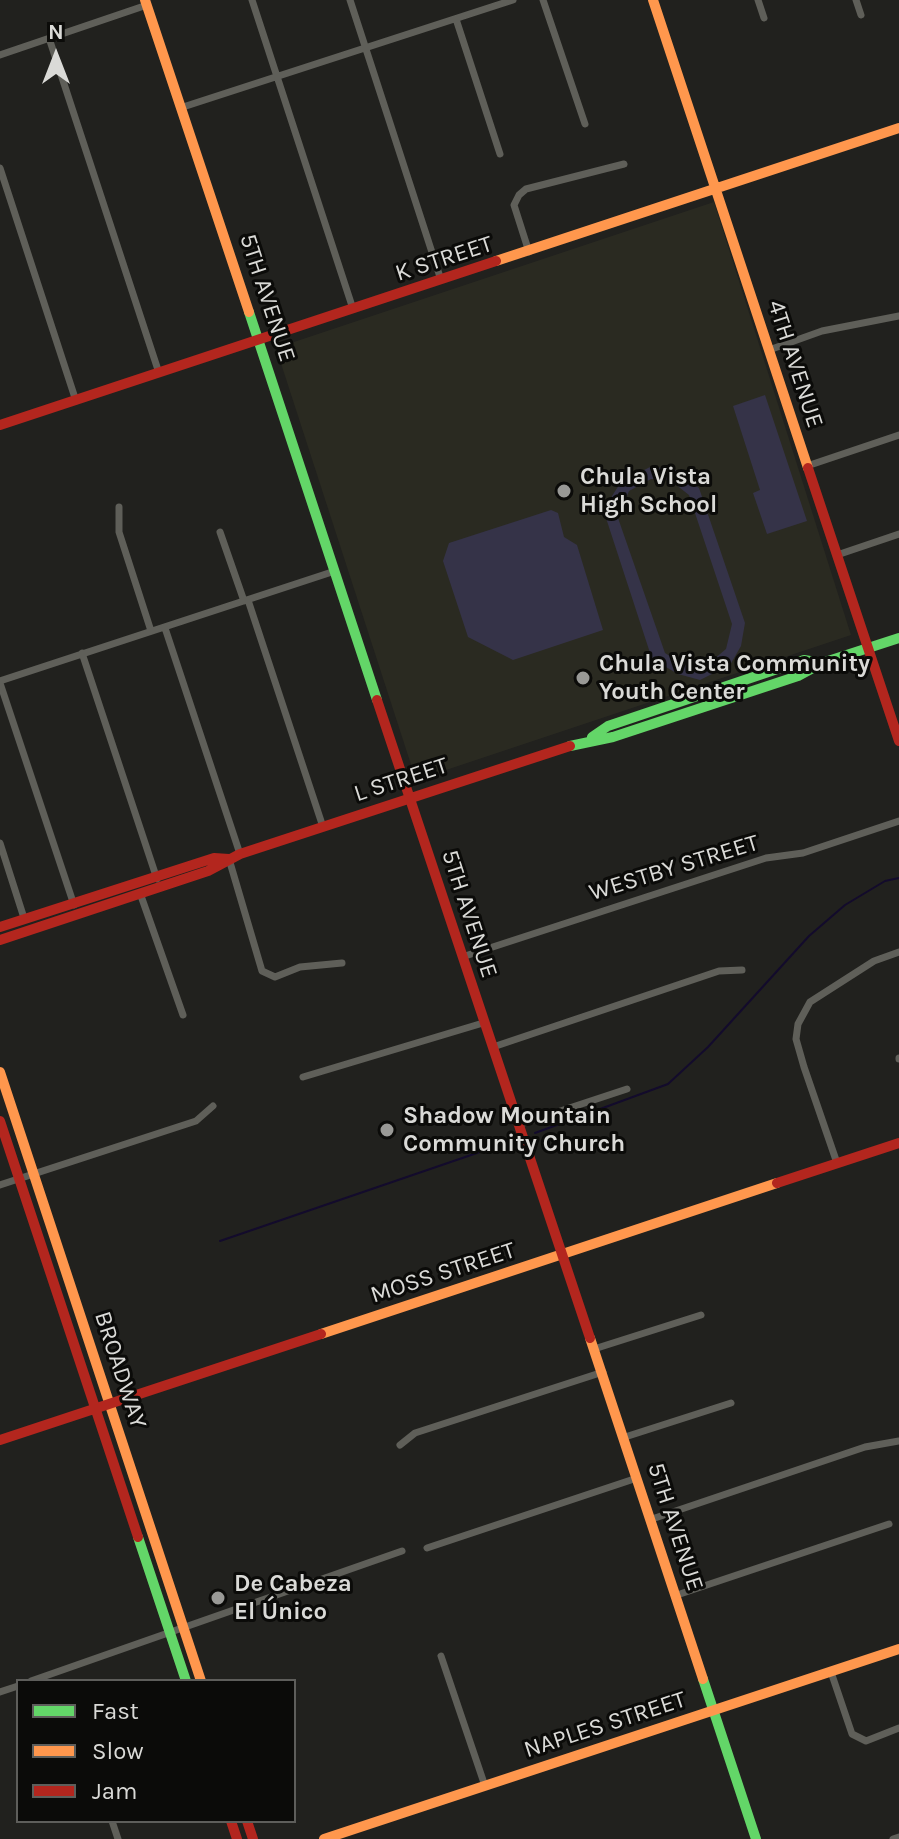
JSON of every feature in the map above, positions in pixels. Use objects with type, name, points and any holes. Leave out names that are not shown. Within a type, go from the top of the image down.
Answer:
[{"type":"street","points":[[252,0],[353,309]]},
{"type":"street","points":[[350,0],[441,280]]},
{"type":"street","points":[[183,107],[513,0]]},
{"type":"street","points":[[543,0],[585,124]]},
{"type":"street","name":"4TH AVENUE","points":[[653,0],[899,741]]},
{"type":"street","points":[[758,0],[764,18]]},
{"type":"street","points":[[856,0],[861,15]]},
{"type":"street","points":[[0,55],[146,3]]},
{"type":"street","name":"5TH AVENUE","points":[[146,3],[183,107],[483,1023],[521,1124],[625,1437],[756,1839]]},
{"type":"street","points":[[456,19],[500,154]]},
{"type":"street","points":[[49,38],[159,373]]},
{"type":"street","name":"K STREET","points":[[0,425],[899,128]]},
{"type":"street","points":[[529,252],[514,205],[519,195],[526,189],[624,164]]},
{"type":"street","points":[[0,168],[76,401]]},
{"type":"street","points":[[769,350],[822,331],[899,316]]},
{"type":"street","points":[[807,466],[899,435]]},
{"type":"street","points":[[119,507],[119,532],[151,631]]},
{"type":"street","points":[[220,532],[323,827]]},
{"type":"street","points":[[837,555],[899,534]]},
{"type":"street","points":[[76,908],[0,682],[335,571]]},
{"type":"street","points":[[165,628],[240,854]]},
{"type":"street","name":"L STREET","points":[[0,940],[76,908],[158,882],[214,858],[229,859],[586,741],[613,737],[810,672],[822,663],[899,638]]},
{"type":"street","points":[[82,653],[158,882]]},
{"type":"street","name":"WESTBY STREET","points":[[462,957],[766,858],[803,853],[899,821]]},
{"type":"street","points":[[0,843],[24,918]]},
{"type":"street","points":[[229,859],[262,971],[275,977],[300,967],[342,963]]},
{"type":"street","points":[[138,888],[183,1015]]},
{"type":"street","name":"L STREET","points":[[0,927],[24,918],[76,908]]},
{"type":"street","points":[[837,1163],[796,1039],[798,1024],[810,1002],[874,961],[899,952]]},
{"type":"street","points":[[493,1047],[715,972],[742,970]]},
{"type":"street","points":[[303,1077],[483,1023]]},
{"type":"street","name":"BROADWAY","points":[[0,1072],[200,1679]]},
{"type":"street","points":[[521,1124],[627,1089]]},
{"type":"street","points":[[0,1185],[196,1121],[213,1106]]},
{"type":"street","name":"BROADWAY","points":[[0,1121],[185,1679]]},
{"type":"street","name":"MOSS STREET","points":[[0,1440],[899,1143]]},
{"type":"street","points":[[594,1349],[701,1315]]},
{"type":"street","points":[[400,1445],[415,1433],[603,1372]]},
{"type":"street","points":[[625,1437],[731,1403]]},
{"type":"street","points":[[652,1519],[865,1447],[899,1441]]},
{"type":"street","points":[[427,1548],[637,1478]]},
{"type":"street","points":[[677,1595],[889,1524]]},
{"type":"street","points":[[37,1679],[402,1551]]},
{"type":"street","name":"NAPLES STREET","points":[[324,1839],[899,1649]]},
{"type":"street","points":[[441,1656],[485,1786]]},
{"type":"street","points":[[62,1671],[64,1679]]},
{"type":"street","points":[[831,1672],[852,1734],[866,1741],[899,1728]]},
{"type":"shaded area","name":"Chula Vista High School","points":[[714,202],[851,635],[416,780],[276,348]]},
{"type":"shaded area","points":[[765,395],[807,521],[767,534],[753,493],[760,490],[733,406]]},
{"type":"shaded area","points":[[650,467],[674,469],[699,488],[745,623],[741,646],[730,665],[700,680],[678,674],[652,659],[606,518],[612,496],[621,482]],"holes":[[[651,479],[670,480],[689,495],[732,624],[726,649],[707,665],[684,665],[665,653],[618,518],[629,491]]]},
{"type":"shaded area","points":[[551,510],[558,513],[564,537],[577,545],[603,630],[513,660],[468,637],[443,561],[449,543]]},
{"type":"waterway","points":[[535,1133],[668,1084],[708,1047],[809,936],[845,905],[885,881],[899,878]]},
{"type":"waterway","points":[[220,1241],[512,1141]]},
{"type":"traffic: fast","points":[[249,312],[377,700]]},
{"type":"traffic: fast","points":[[570,746],[613,737],[798,676],[822,663],[899,638]]},
{"type":"traffic: fast","points":[[592,737],[608,726],[804,660],[822,663]]},
{"type":"traffic: fast","points":[[138,1537],[185,1679]]},
{"type":"traffic: fast","points":[[703,1679],[756,1839]]},
{"type":"traffic: slow","points":[[145,0],[249,312]]},
{"type":"traffic: slow","points":[[653,0],[808,468]]},
{"type":"traffic: slow","points":[[496,261],[899,128]]},
{"type":"traffic: slow","points":[[0,1072],[200,1679]]},
{"type":"traffic: slow","points":[[321,1334],[777,1183]]},
{"type":"traffic: slow","points":[[590,1338],[703,1679]]},
{"type":"traffic: slow","points":[[324,1839],[899,1649]]},
{"type":"traffic: jam","points":[[0,425],[496,261]]},
{"type":"traffic: jam","points":[[808,468],[899,741]]},
{"type":"traffic: jam","points":[[377,700],[590,1338]]},
{"type":"traffic: jam","points":[[0,940],[208,871],[240,854],[570,746]]},
{"type":"traffic: jam","points":[[0,927],[214,858],[229,859]]},
{"type":"traffic: jam","points":[[0,1121],[138,1537]]},
{"type":"traffic: jam","points":[[777,1183],[899,1143]]},
{"type":"traffic: jam","points":[[0,1440],[321,1334]]},
{"type":"traffic: jam","points":[[232,1823],[237,1839]]},
{"type":"traffic: jam","points":[[248,1823],[253,1839]]},
{"type":"place","name":"Chula Vista High School","points":[[564,491]]},
{"type":"place","name":"Chula Vista Community Youth Center","points":[[583,678]]},
{"type":"place","name":"Shadow Mountain Community Church","points":[[387,1130]]},
{"type":"place","name":"De Cabeza El Único","points":[[218,1598]]}]
